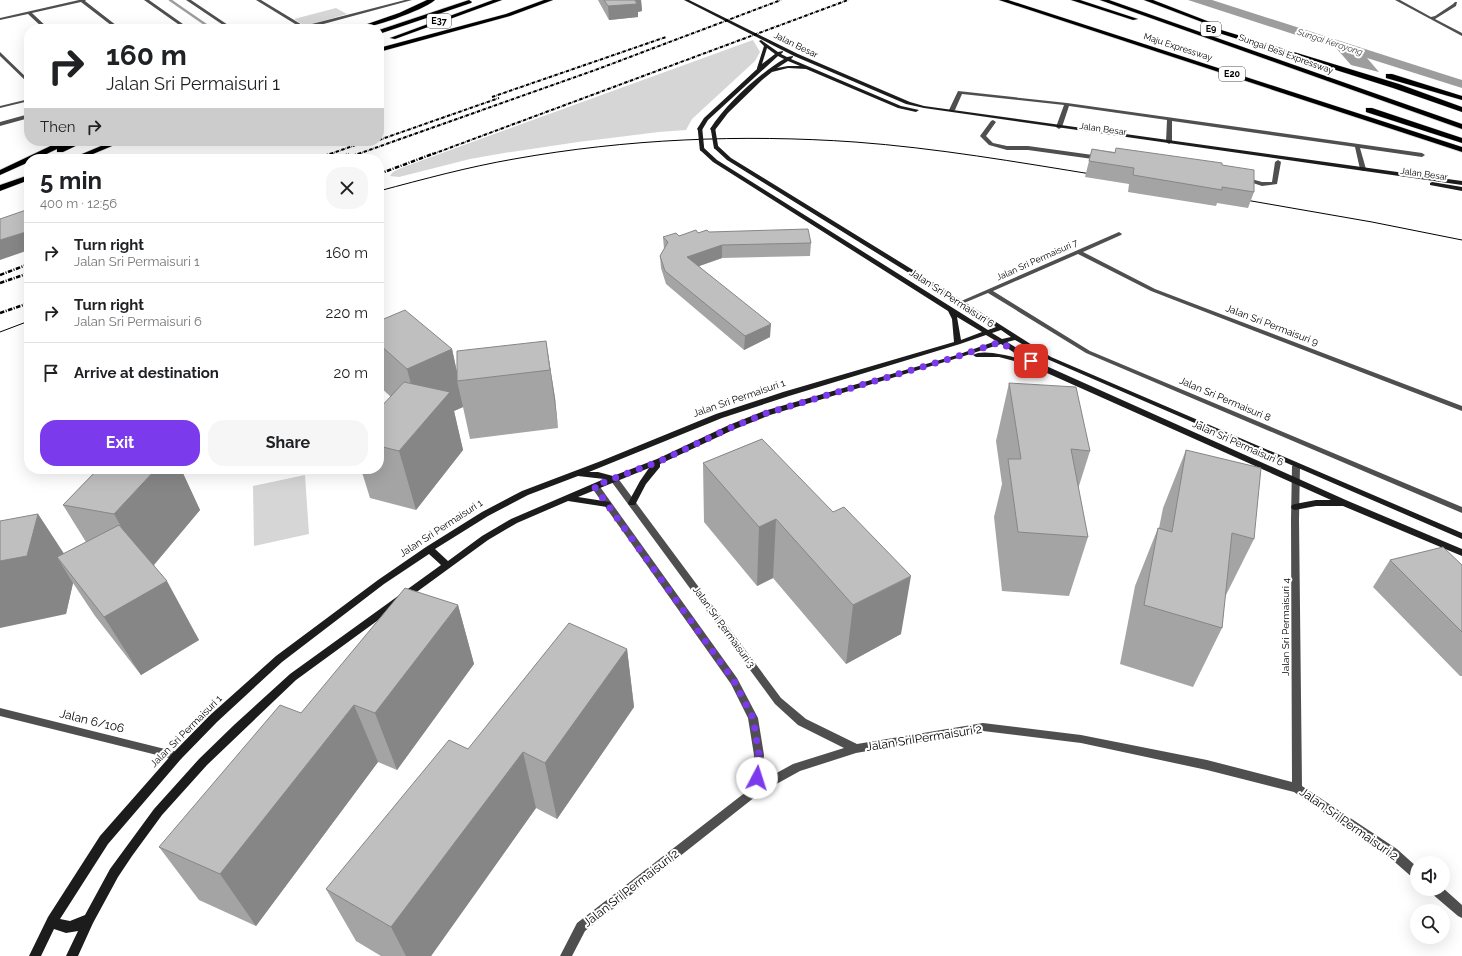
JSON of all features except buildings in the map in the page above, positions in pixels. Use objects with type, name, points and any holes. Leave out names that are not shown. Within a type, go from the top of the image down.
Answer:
[{"type":"highway","points":[[371,24],[401,14],[432,0]]},
{"type":"highway","name":"E37","points":[[384,30],[475,0]]},
{"type":"highway","name":"E37","points":[[384,41],[499,0]]},
{"type":"highway","points":[[384,49],[524,11],[550,0]]},
{"type":"highway","name":"Maju Expressway","points":[[1002,0],[1462,150]]},
{"type":"highway","name":"Maju Expressway","points":[[1025,0],[1260,75]]},
{"type":"highway","points":[[1074,0],[1263,56]]},
{"type":"highway","name":"Sungai Besi Expressway","points":[[1103,0],[1462,127]]},
{"type":"highway","name":"Sungai Besi Expressway","points":[[1121,0],[1288,54],[1396,86],[1462,110]]},
{"type":"highway","points":[[1147,0],[1198,20],[1275,45],[1428,87],[1462,98]]},
{"type":"highway","points":[[1377,97],[1403,97],[1404,94],[1396,86]]},
{"type":"highway","points":[[1415,93],[1462,104]]},
{"type":"highway","points":[[1359,107],[1462,141]]},
{"type":"highway","points":[[40,154],[57,146]]},
{"type":"highway","points":[[50,154],[70,146]]},
{"type":"highway","points":[[87,154],[107,146]]},
{"type":"highway","points":[[0,173],[24,162]]},
{"type":"highway","points":[[0,173],[24,164]]},
{"type":"highway","points":[[0,188],[24,179]]},
{"type":"street","points":[[0,20],[83,0],[113,24]]},
{"type":"street","points":[[146,0],[181,24]]},
{"type":"street","points":[[188,0],[224,24]]},
{"type":"street","points":[[258,0],[297,24]]},
{"type":"street","points":[[319,24],[410,0]]},
{"type":"street","name":"Jalan Besar","points":[[686,0],[691,1],[758,37],[796,55],[908,103],[1059,127],[1363,169],[1457,186]]},
{"type":"street","points":[[1397,0],[1462,35]]},
{"type":"street","points":[[1431,18],[1436,17],[1456,3]]},
{"type":"street","points":[[29,13],[41,24]]},
{"type":"street","name":"Jalan Besar","points":[[758,37],[766,46],[787,59],[900,107],[993,122],[1278,162],[1457,186],[1462,183]]},
{"type":"street","points":[[758,71],[766,46]]},
{"type":"street","name":"Jalan Sri Permaisuri 6","points":[[786,50],[777,54],[706,119],[700,129],[702,149],[715,161],[1041,367],[1345,503],[1462,553]]},
{"type":"street","points":[[0,53],[24,78]]},
{"type":"street","name":"Jalan Sri Permaisuri 6","points":[[796,55],[767,72],[719,118],[713,129],[716,147],[729,159],[962,302],[1049,358],[1296,466],[1462,536]]},
{"type":"street","points":[[767,72],[788,67],[817,71]]},
{"type":"street","points":[[952,110],[960,92],[1067,104],[1422,155]]},
{"type":"street","points":[[0,107],[24,101]]},
{"type":"street","points":[[1059,127],[1067,104]]},
{"type":"street","points":[[0,124],[24,117]]},
{"type":"street","points":[[1169,142],[1170,119]]},
{"type":"street","points":[[993,122],[983,136],[990,144],[1068,158],[1109,160]]},
{"type":"street","points":[[1357,145],[1363,169]]},
{"type":"street","points":[[1239,178],[1262,184],[1275,183],[1278,162]]},
{"type":"street","name":"Jalan Sri Permaisuri 7","points":[[962,302],[1119,234]]},
{"type":"street","name":"Jalan Sri Permaisuri 9","points":[[1078,252],[1153,290],[1462,409]]},
{"type":"street","name":"Jalan Sri Permaisuri 8","points":[[989,291],[1088,352],[1462,510]]},
{"type":"street","points":[[949,309],[955,319],[958,343]]},
{"type":"street","name":"Jalan Sri Permaisuri 1","points":[[36,956],[52,921],[104,840],[177,756],[213,719],[279,659],[381,582],[429,549],[485,514],[525,493],[621,457],[719,416],[793,391],[958,343],[1001,328]]},
{"type":"street","points":[[72,956],[89,919],[114,873],[158,812],[203,762],[293,677],[485,538],[514,521],[594,486],[660,461],[732,427],[767,413],[959,356],[1016,337]]},
{"type":"street","points":[[959,356],[987,354],[1009,356],[1041,367]]},
{"type":"street","points":[[594,486],[598,475],[621,457]]},
{"type":"street","points":[[632,503],[641,483],[648,473],[660,461]]},
{"type":"street","name":"Jalan Sri Permaisuri 4","points":[[1296,466],[1297,788]]},
{"type":"street","points":[[569,477],[586,473],[614,479]]},
{"type":"street","name":"Jalan Sri Permaisuri 3","points":[[614,479],[778,701],[802,722],[856,749]]},
{"type":"street","points":[[594,486],[734,681],[753,718],[759,755],[756,790]]},
{"type":"street","points":[[566,498],[607,504]]},
{"type":"street","points":[[1295,507],[1316,503],[1345,503]]},
{"type":"street","points":[[429,549],[448,565]]},
{"type":"street","name":"Jalan 6/106","points":[[0,712],[177,756]]},
{"type":"street","name":"Jalan Sri Permaisuri 2","points":[[566,956],[581,927],[756,790],[797,767],[856,749],[983,727],[1081,739],[1206,765],[1297,788],[1393,853],[1410,868]]},
{"type":"street","points":[[1443,896],[1462,912]]},
{"type":"street","points":[[52,921],[66,928],[72,928],[89,919]]},
{"type":"shaded area","points":[[336,8],[347,14],[312,24],[302,24],[294,19]]},
{"type":"shaded area","points":[[753,40],[760,52],[755,61],[692,119],[686,130],[578,142],[504,153],[470,159],[399,177],[390,176],[393,172],[401,168]]},
{"type":"shaded area","points":[[305,475],[309,534],[254,546],[253,486]]},
{"type":"water","name":"Sungai Kerayong","points":[[1188,0],[1212,0],[1462,80],[1462,88],[1367,58],[1379,72],[1351,65],[1336,48]]},
{"type":"waterway","points":[[170,0],[205,24]]},
{"type":"tram line","points":[[384,190],[480,166],[556,152],[684,140],[769,138],[855,142],[916,148],[1097,175]]},
{"type":"tram line","points":[[1240,199],[1372,222],[1462,240]]},
{"type":"tram line","points":[[0,332],[24,323]]},
{"type":"railway","points":[[384,145],[598,69],[781,0]]},
{"type":"railway","points":[[433,154],[848,0]]},
{"type":"railway","points":[[492,97],[666,37]]},
{"type":"railway","points":[[384,138],[499,98]]},
{"type":"railway","points":[[330,154],[353,146]]},
{"type":"railway","points":[[358,154],[381,146]]},
{"type":"railway","points":[[384,172],[435,153]]},
{"type":"railway","points":[[0,275],[24,266]]},
{"type":"railway","points":[[0,283],[24,275]]},
{"type":"railway","points":[[0,313],[24,305]]},
{"type":"route","points":[[757,778],[759,755],[753,718],[734,681],[594,486],[660,461],[732,427],[767,413],[880,378],[959,356],[1000,342],[1031,361]]}]
